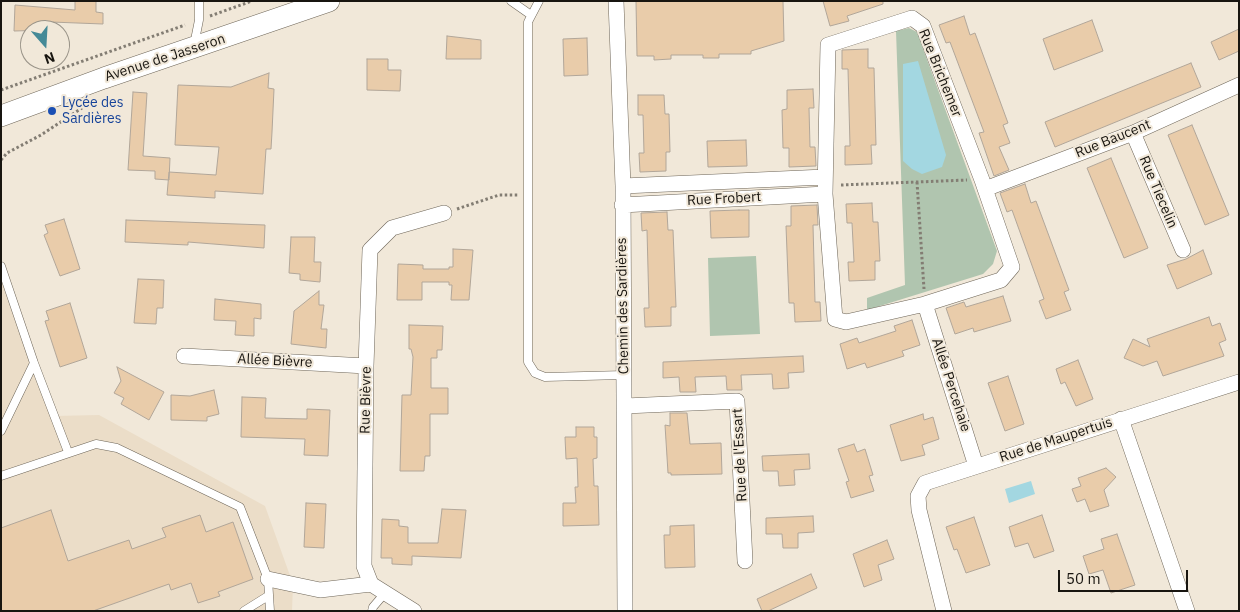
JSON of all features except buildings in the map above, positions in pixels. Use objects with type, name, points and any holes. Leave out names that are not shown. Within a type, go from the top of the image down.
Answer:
[{"type":"main road","name":"Avenue de Jasseron","points":[[1,101],[196,35],[288,1]]},
{"type":"main road","name":"Avenue de Jasseron","points":[[1,116],[104,78],[196,35],[329,1]]},
{"type":"street","name":"Chemin des Sardières","points":[[616,1],[623,186],[624,375],[626,406],[625,611]]},
{"type":"street","name":"Rue Brichemer","points":[[912,18],[923,26],[984,184],[1012,267],[1001,280],[925,304],[846,322],[835,320],[825,186],[828,45],[912,18]]},
{"type":"street","name":"Rue Baucent","points":[[984,184],[1133,133],[1239,85]]},
{"type":"street","name":"Rue Tiecelin","points":[[1133,133],[1183,250]]},
{"type":"street","name":"Rue Frobert","points":[[623,186],[825,186]]},
{"type":"street","name":"Rue Frobert","points":[[622,204],[825,186]]},
{"type":"street","name":"Rue Bièvre","points":[[371,584],[364,566],[366,366],[370,250],[392,228],[444,213]]},
{"type":"street","name":"Allée Percehaie","points":[[925,304],[976,466]]},
{"type":"street","name":"Allée Bièvre","points":[[184,356],[366,366]]},
{"type":"street","points":[[1121,419],[1239,382]]},
{"type":"street","name":"Rue de l'Essart","points":[[626,406],[737,401],[745,561]]},
{"type":"street","name":"Rue de Maupertuis","points":[[944,611],[918,510],[918,496],[926,483],[1121,419],[1187,611]]},
{"type":"street","points":[[268,579],[320,590],[371,584],[414,611]]},
{"type":"lane","points":[[196,35],[199,1]]},
{"type":"lane","points":[[511,1],[531,14]]},
{"type":"lane","points":[[539,1],[528,22],[528,362],[535,374],[545,377],[624,375]]},
{"type":"lane","points":[[1,266],[68,452]]},
{"type":"lane","points":[[1,431],[34,362]]},
{"type":"lane","points":[[1,476],[96,444],[117,448],[240,507],[268,579],[270,611]]},
{"type":"lane","points":[[372,611],[373,607],[385,593]]},
{"type":"lane","points":[[244,611],[268,596]]},
{"type":"path","points":[[1,90],[196,35],[252,1]]},
{"type":"path","points":[[1,160],[7,153],[42,135],[85,106]]},
{"type":"path","points":[[918,182],[925,304]]},
{"type":"path","points":[[825,186],[918,182],[984,184]]},
{"type":"path","points":[[444,213],[499,195],[528,195]]},
{"type":"shaded area","points":[[1,263],[54,416],[99,415],[265,506],[293,584],[292,611],[1,611]]},
{"type":"green space","points":[[909,28],[917,32],[997,251],[993,264],[983,274],[867,310],[867,298],[905,285],[896,31]]},
{"type":"green space","points":[[756,256],[760,334],[710,336],[708,258]]},
{"type":"water","points":[[918,61],[946,155],[942,167],[922,174],[912,169],[903,161],[903,64]]},
{"type":"water","points":[[1031,481],[1035,494],[1009,503],[1005,489]]},
{"type":"place","name":"Lycée des Sardières","points":[[52,111]]}]
